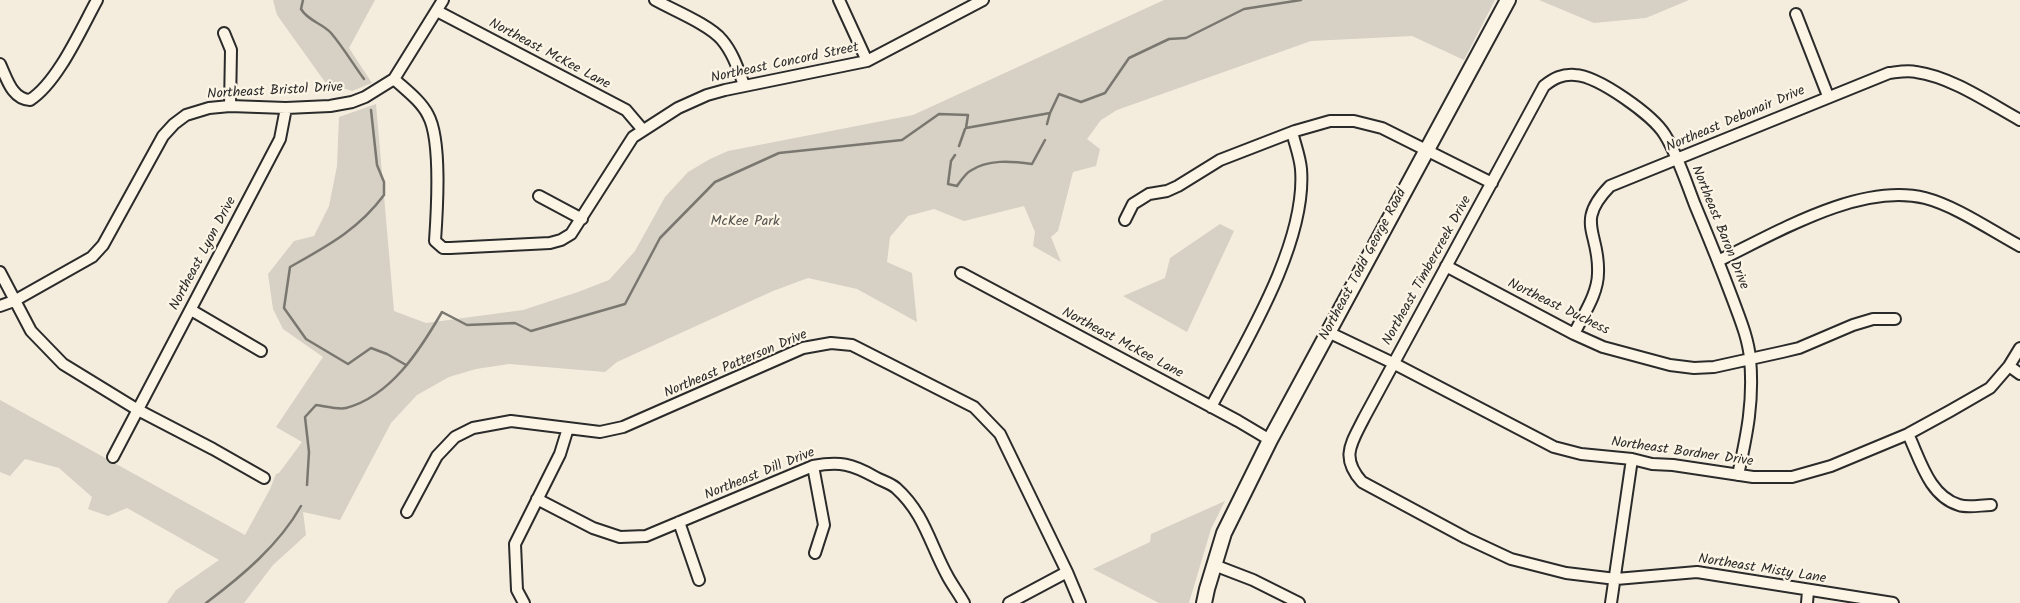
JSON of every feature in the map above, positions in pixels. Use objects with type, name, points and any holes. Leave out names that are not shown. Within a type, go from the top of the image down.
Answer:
[{"type":"main road","name":"Northeast Todd George Road","points":[[1204,603],[1224,533],[1270,440],[1426,148],[1508,0]]},
{"type":"street","points":[[0,64],[11,87],[20,98],[30,100],[40,94],[58,71],[97,0]]},
{"type":"street","name":"Northeast Bristol Drive","points":[[0,306],[14,301],[92,258],[97,253],[103,246],[163,136],[174,124],[191,113],[209,108],[230,106],[286,108],[330,106],[352,102],[365,97],[394,80],[443,0]]},
{"type":"street","points":[[655,0],[721,38],[731,52],[744,85]]},
{"type":"street","points":[[839,0],[867,61]]},
{"type":"street","name":"Northeast Concord Street","points":[[394,80],[424,107],[432,122],[438,179],[435,241],[443,248],[550,243],[571,234],[633,138],[678,108],[707,96],[744,85],[867,61],[965,4],[982,0]]},
{"type":"street","name":"Northeast McKee Lane","points":[[437,11],[626,110],[643,130]]},
{"type":"street","points":[[1796,14],[1828,96]]},
{"type":"street","points":[[224,33],[231,50],[230,106]]},
{"type":"street","name":"Northeast Debonair Drive","points":[[1574,334],[1595,290],[1598,273],[1590,216],[1599,198],[1610,186],[1677,160],[1828,96],[1889,73],[1916,72],[1933,76],[1966,90],[2020,120]]},
{"type":"street","name":"Northeast Baron Drive","points":[[1544,86],[1561,75],[1587,77],[1652,119],[1665,135],[1718,261],[1746,335],[1750,358],[1751,413],[1738,475]]},
{"type":"street","name":"Northeast Timbercreek Drive","points":[[1353,472],[1348,460],[1350,447],[1393,363],[1544,86]]},
{"type":"street","name":"Northeast Lyon Drive","points":[[113,457],[280,139],[286,108]]},
{"type":"street","points":[[1125,220],[1133,204],[1149,194],[1167,191],[1220,160],[1319,122],[1354,121],[1382,128],[1426,148],[1492,183]]},
{"type":"street","points":[[1211,407],[1267,301],[1294,230],[1302,192],[1301,168],[1292,132]]},
{"type":"street","points":[[1718,261],[1814,215],[1860,201],[1907,194],[1937,202],[2020,246]]},
{"type":"street","points":[[539,196],[582,219]]},
{"type":"street","name":"Northeast Duchess","points":[[1446,266],[1574,334],[1626,354],[1670,365],[1694,368],[1714,367],[1798,348],[1853,324],[1873,319],[1895,318]]},
{"type":"street","points":[[0,272],[31,331],[63,364],[138,410],[264,478]]},
{"type":"street","name":"Northeast McKee Lane","points":[[961,273],[1270,440]]},
{"type":"street","points":[[190,310],[261,351]]},
{"type":"street","name":"Northeast Bordner Drive","points":[[1328,332],[1393,363],[1554,447],[1581,454],[1632,459],[1652,464],[1673,465],[1738,475],[1792,477],[1831,466],[1908,434],[1990,388],[2009,366],[2020,348]]},
{"type":"street","name":"Northeast Patterson Drive","points":[[408,512],[437,456],[455,437],[473,428],[511,421],[600,432],[623,427],[803,348],[831,343],[852,345],[974,407],[1000,434],[1067,572],[1080,603]]},
{"type":"street","points":[[2009,366],[2020,374]]},
{"type":"street","points":[[524,603],[517,590],[515,544],[560,454],[568,428]]},
{"type":"street","points":[[1908,434],[1928,477],[1939,494],[1960,506],[1991,505]]},
{"type":"street","points":[[1611,603],[1632,459]]},
{"type":"street","name":"Northeast Dill Drive","points":[[538,499],[593,528],[620,537],[646,536],[813,466],[829,463],[846,464],[860,468],[895,487],[916,510],[931,538],[947,576],[964,603]]},
{"type":"street","points":[[813,466],[824,525],[815,553]]},
{"type":"street","name":"Northeast Misty Lane","points":[[1353,472],[1362,482],[1391,499],[1466,538],[1511,559],[1566,573],[1616,579],[1697,572],[1893,603]]},
{"type":"street","points":[[679,522],[699,580]]},
{"type":"street","points":[[1214,565],[1253,580],[1299,603]]},
{"type":"street","points":[[1009,603],[1067,572]]},
{"type":"street","points":[[1807,603],[1808,591]]},
{"type":"green space","points":[[273,0],[375,0],[349,48],[372,83],[352,91],[325,82],[277,15]]},
{"type":"green space","name":"McKee Park","points":[[1164,0],[1495,0],[1464,60],[1412,36],[1311,41],[1117,110],[1101,120],[1087,139],[1100,149],[1096,166],[1073,172],[1058,231],[1051,237],[1061,262],[1033,246],[1035,232],[1024,206],[964,221],[934,209],[908,216],[890,237],[887,262],[912,273],[917,322],[857,289],[808,278],[773,291],[617,362],[605,372],[509,364],[476,369],[449,377],[417,395],[391,423],[340,520],[303,512],[306,535],[273,565],[244,603],[167,603],[176,590],[219,560],[127,508],[108,516],[88,509],[92,497],[59,468],[25,459],[10,476],[0,472],[0,400],[245,535],[276,474],[279,473],[302,442],[276,427],[323,357],[283,329],[273,309],[268,274],[294,241],[314,236],[329,206],[337,166],[339,117],[376,104],[394,311],[426,323],[523,310],[609,280],[635,251],[665,197],[688,172],[710,159],[728,151],[913,115]]},
{"type":"green space","points":[[1539,0],[1689,0],[1646,18],[1594,23]]},
{"type":"green space","points":[[1220,224],[1234,231],[1187,332],[1123,296],[1165,278],[1170,258]]},
{"type":"green space","points":[[1225,501],[1211,529],[1189,603],[1159,603],[1093,569],[1150,542],[1151,534]]},
{"type":"waterway","points":[[303,0],[301,9],[304,13],[331,33],[364,79]]},
{"type":"waterway","points":[[307,485],[309,452],[305,417],[316,405],[346,408],[362,402],[377,393],[403,370],[442,312],[467,325],[515,323],[531,331],[625,304],[660,238],[715,182],[779,153],[902,140],[939,114],[968,115],[966,128],[1050,113],[1059,94],[1081,102],[1105,93],[1129,58],[1169,39],[1186,38],[1244,9],[1301,0]]},
{"type":"waterway","points":[[371,110],[377,165],[384,182],[384,195],[353,228],[290,267],[284,308],[306,339],[348,364],[371,348],[387,354],[406,365]]},
{"type":"waterway","points":[[1047,124],[1050,113]]},
{"type":"waterway","points":[[959,146],[965,129]]},
{"type":"waterway","points":[[955,155],[951,161],[948,184],[957,186],[968,172],[984,164],[1008,162],[1032,164],[1045,140]]},
{"type":"waterway","points":[[206,603],[233,582],[271,547],[301,506]]}]
